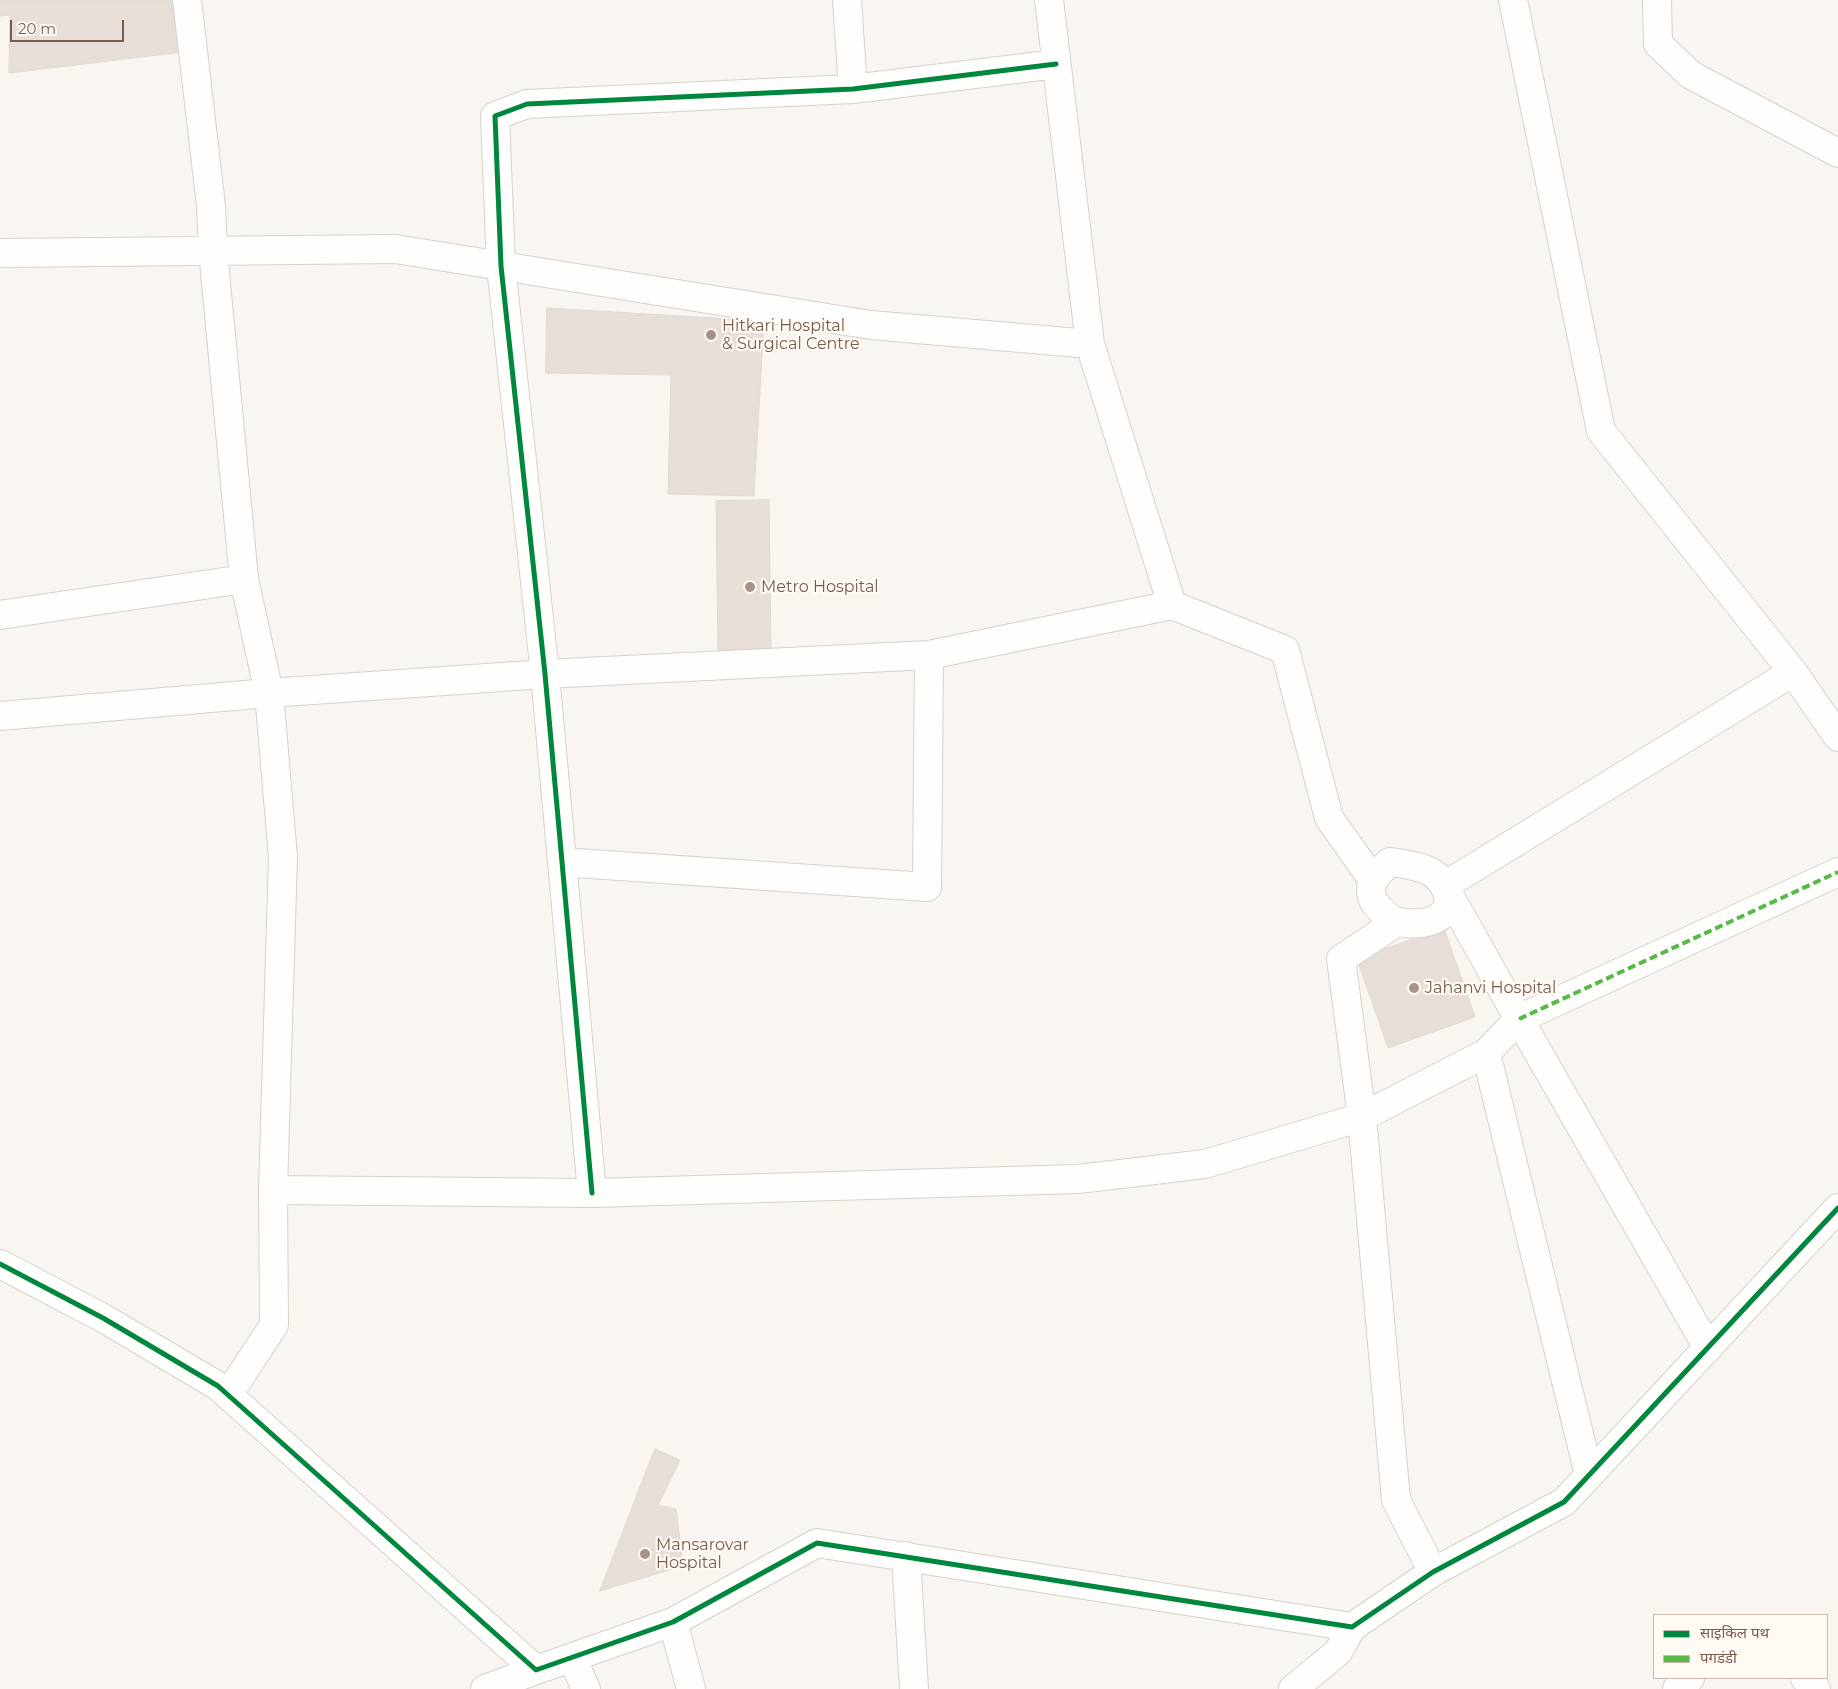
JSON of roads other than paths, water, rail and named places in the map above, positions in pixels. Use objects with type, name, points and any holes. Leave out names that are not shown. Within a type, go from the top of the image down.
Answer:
[{"type":"street","points":[[187,0],[211,206],[213,250],[244,579],[270,693],[283,857],[273,1190],[274,1325],[228,1395]]},
{"type":"street","points":[[847,0],[853,90]]},
{"type":"street","points":[[1049,0],[1090,344],[1172,605]]},
{"type":"street","points":[[1513,0],[1601,431],[1792,672],[1838,737]]},
{"type":"street","points":[[1657,0],[1658,44],[1691,75],[1838,153]]},
{"type":"street","points":[[592,1193],[545,674],[501,266],[495,116],[527,104],[853,90],[1056,64]]},
{"type":"street","points":[[0,252],[395,249],[871,325],[1090,344]]},
{"type":"street","points":[[0,615],[244,579]]},
{"type":"street","points":[[0,716],[270,693],[545,674],[929,655],[1172,605],[1286,650],[1329,818],[1372,880]]},
{"type":"street","points":[[562,862],[927,886],[929,655]]},
{"type":"street","points":[[1444,886],[1792,672]]},
{"type":"street","points":[[1390,862],[1428,870],[1437,876],[1444,886],[1447,891],[1447,910],[1442,915],[1421,924],[1397,922],[1381,911],[1372,900],[1370,894],[1372,880],[1390,862]]},
{"type":"street","points":[[273,1190],[592,1193],[1078,1179],[1206,1164],[1362,1117],[1486,1053],[1519,1020],[1838,872]]},
{"type":"street","points":[[1444,886],[1708,1348]]},
{"type":"street","points":[[1397,922],[1341,959],[1362,1117],[1396,1500],[1433,1572]]},
{"type":"street","points":[[1486,1053],[1589,1475]]},
{"type":"street","points":[[1294,1689],[1338,1652],[1352,1627],[1433,1572],[1564,1502],[1838,1208]]},
{"type":"street","points":[[0,1264],[103,1318],[218,1386],[536,1670]]},
{"type":"street","points":[[485,1689],[673,1622],[818,1543],[1352,1627]]},
{"type":"street","points":[[906,1556],[914,1689]]},
{"type":"street","points":[[673,1622],[691,1689]]},
{"type":"street","points":[[572,1658],[586,1689]]},
{"type":"street","points":[[1678,1689],[1689,1679]]},
{"type":"street","points":[[1806,1679],[1816,1689]]},
{"type":"place","name":"Hitkari Hospital & Surgical Centre","points":[[711,335]]},
{"type":"place","name":"Metro Hospital","points":[[750,587]]},
{"type":"place","name":"Jahanvi Hospital","points":[[1414,988]]},
{"type":"place","name":"Mansarovar Hospital","points":[[645,1554]]}]
